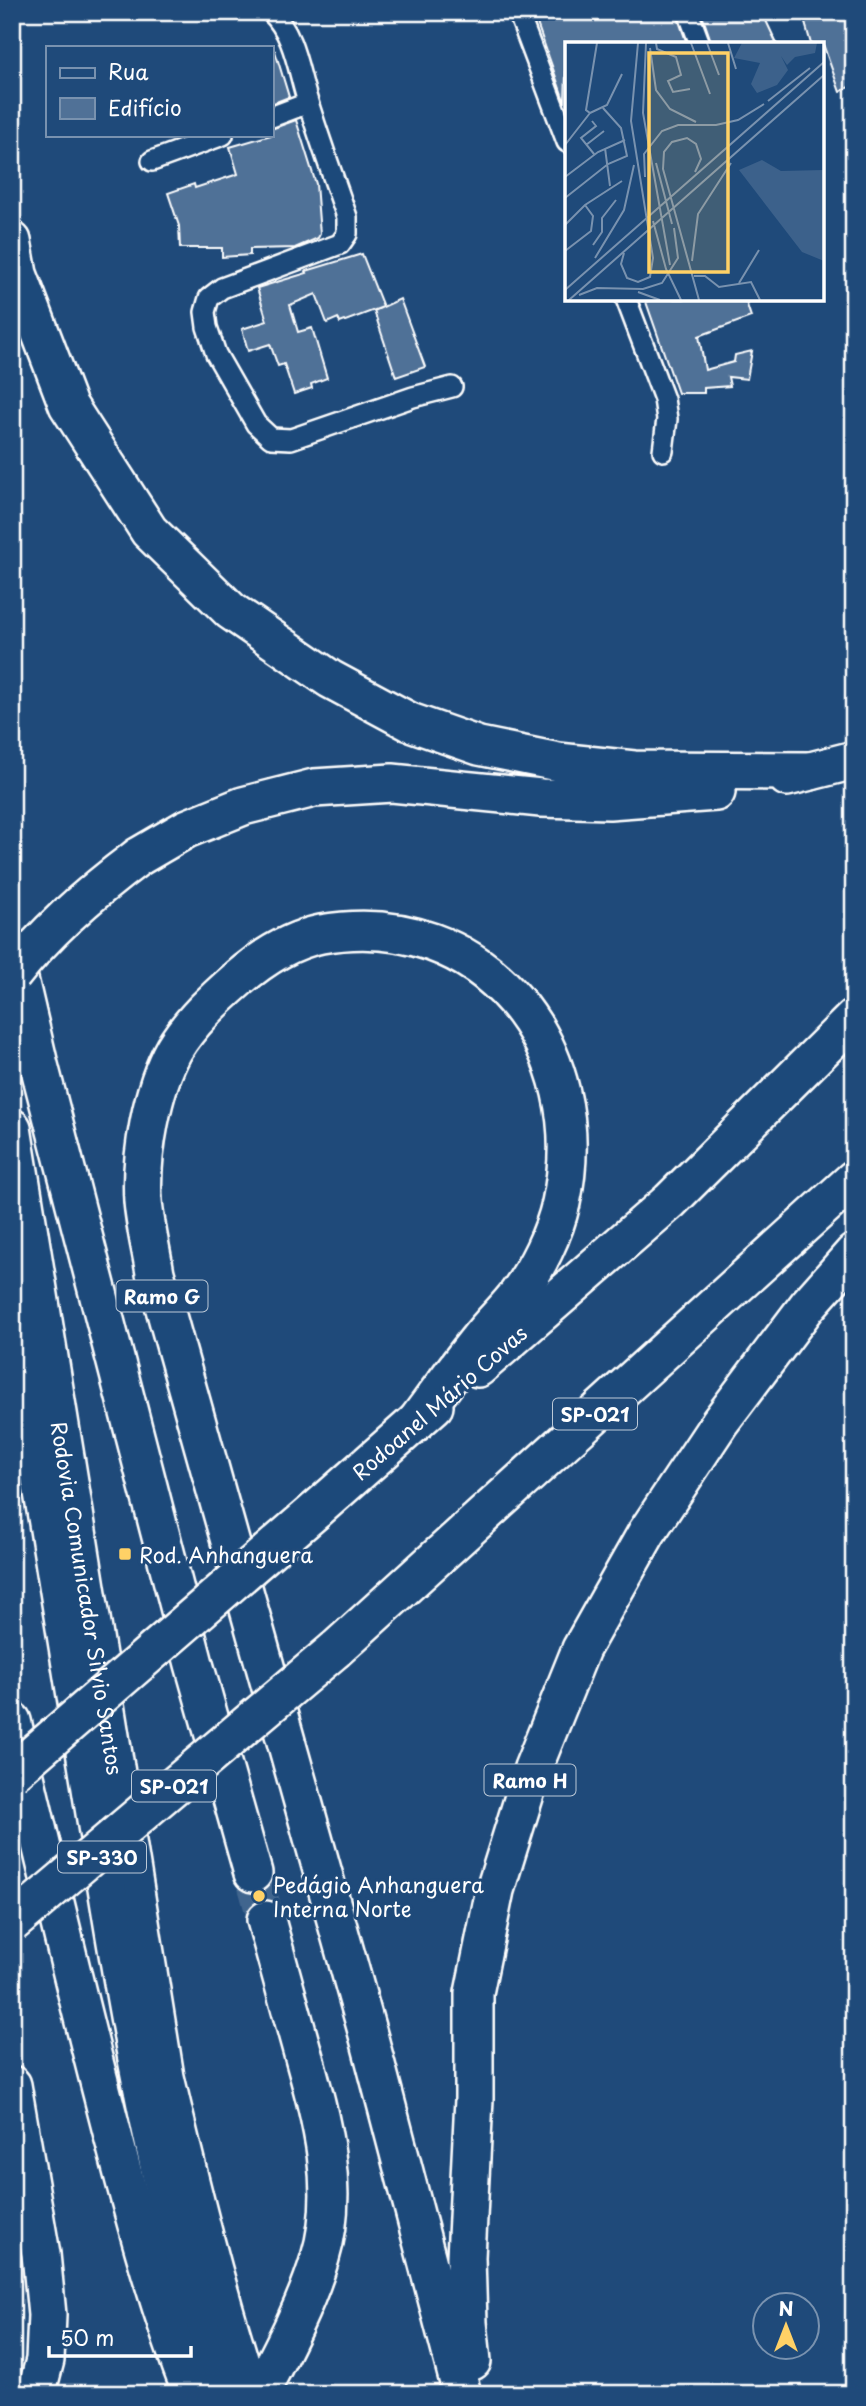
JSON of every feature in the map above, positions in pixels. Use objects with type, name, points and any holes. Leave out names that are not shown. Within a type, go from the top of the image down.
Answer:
[{"type":"highway","points":[[12,241],[18,274],[68,405],[149,531],[232,611],[330,679],[410,722],[479,746],[558,762],[634,770],[810,771]]},
{"type":"highway","points":[[12,975],[34,947],[92,892],[138,857],[186,829],[243,806],[314,788],[392,783],[541,798],[609,800],[729,791],[854,760]]},
{"type":"highway","name":"Ramo G","points":[[417,1421],[478,1340],[518,1294],[541,1256],[561,1205],[566,1166],[566,1116],[555,1068],[540,1034],[512,994],[458,952],[414,935],[370,931],[320,934],[283,948],[249,970],[209,1004],[175,1048],[157,1088],[147,1139],[143,1200],[155,1273],[369,2038],[462,2394]]},
{"type":"highway","points":[[12,949],[39,1065],[194,1664],[253,1873]]},
{"type":"highway","name":"Rodoanel Mário Covas","points":[[12,1773],[670,1201],[854,1018]]},
{"type":"highway","name":"Rodovia Comunicador Silvio Santos","points":[[12,1128],[165,2077],[225,2317],[250,2394]]},
{"type":"highway","name":"SP-021","points":[[12,1923],[336,1649],[854,1179]]},
{"type":"highway","name":"Ramo H","points":[[477,2394],[468,2323],[466,2257],[474,2099],[474,1993],[495,1890],[533,1768],[581,1649],[646,1532],[736,1401],[808,1305],[854,1253]]},
{"type":"highway","name":"Rodovia Comunicador Silvio Santos","points":[[12,1301],[106,1884],[142,2082],[167,2205],[198,2324],[222,2394]]},
{"type":"highway","points":[[12,1721],[61,1932],[115,2143],[152,2278],[192,2394]]},
{"type":"highway","points":[[259,2394],[303,2305],[321,2256],[329,2205],[327,2153],[313,2089],[266,1920]]},
{"type":"highway","points":[[12,2085],[41,2254],[47,2315],[45,2360],[36,2394]]},
{"type":"street","points":[[271,12],[281,22],[289,38],[347,217],[347,234],[340,244],[222,288],[209,298],[205,312],[216,354],[256,424],[271,438],[291,439],[403,400],[452,387]]},
{"type":"street","points":[[518,12],[565,137]]},
{"type":"street","points":[[688,12],[699,42]]},
{"type":"street","points":[[273,116],[308,103]]},
{"type":"street","points":[[152,161],[220,136]]},
{"type":"street","points":[[627,301],[664,399],[667,419],[663,451]]},
{"type":"building","points":[[533,12],[676,12],[686,42],[565,42],[565,103]]},
{"type":"building","points":[[701,12],[762,12],[776,42],[711,42]]},
{"type":"building","points":[[802,12],[854,12],[854,84],[840,92],[824,42],[810,42]]},
{"type":"building","points":[[273,52],[289,97],[273,103]]},
{"type":"building","points":[[296,120],[316,184],[320,234],[318,238],[295,248],[250,249],[250,255],[222,257],[222,248],[180,248],[179,226],[168,193],[194,184],[195,188],[238,174],[230,147],[273,136],[273,128]]},
{"type":"building","points":[[362,254],[383,307],[340,323],[338,318],[327,323],[316,294],[290,305],[298,332],[312,328],[327,378],[311,384],[312,388],[294,394],[284,364],[278,366],[270,344],[248,351],[242,329],[267,321],[257,288]]},
{"type":"building","points":[[400,299],[425,367],[396,377],[374,311]]},
{"type":"building","points":[[646,301],[746,301],[751,317],[699,336],[705,370],[734,362],[735,355],[752,351],[747,379],[728,377],[730,386],[704,388],[704,393],[678,393]]},
{"type":"building","points":[[272,1880],[279,1904],[271,1900],[260,1900],[252,1905],[247,1913],[240,1889],[259,1893],[268,1888]]},
{"type":"tunnel","points":[[253,1873],[266,1920]]},
{"type":"place","name":"Rod. Anhanguera","points":[[125,1554]]},
{"type":"place","name":"Pedágio Anhanguera Interna Norte","points":[[259,1896]]}]
